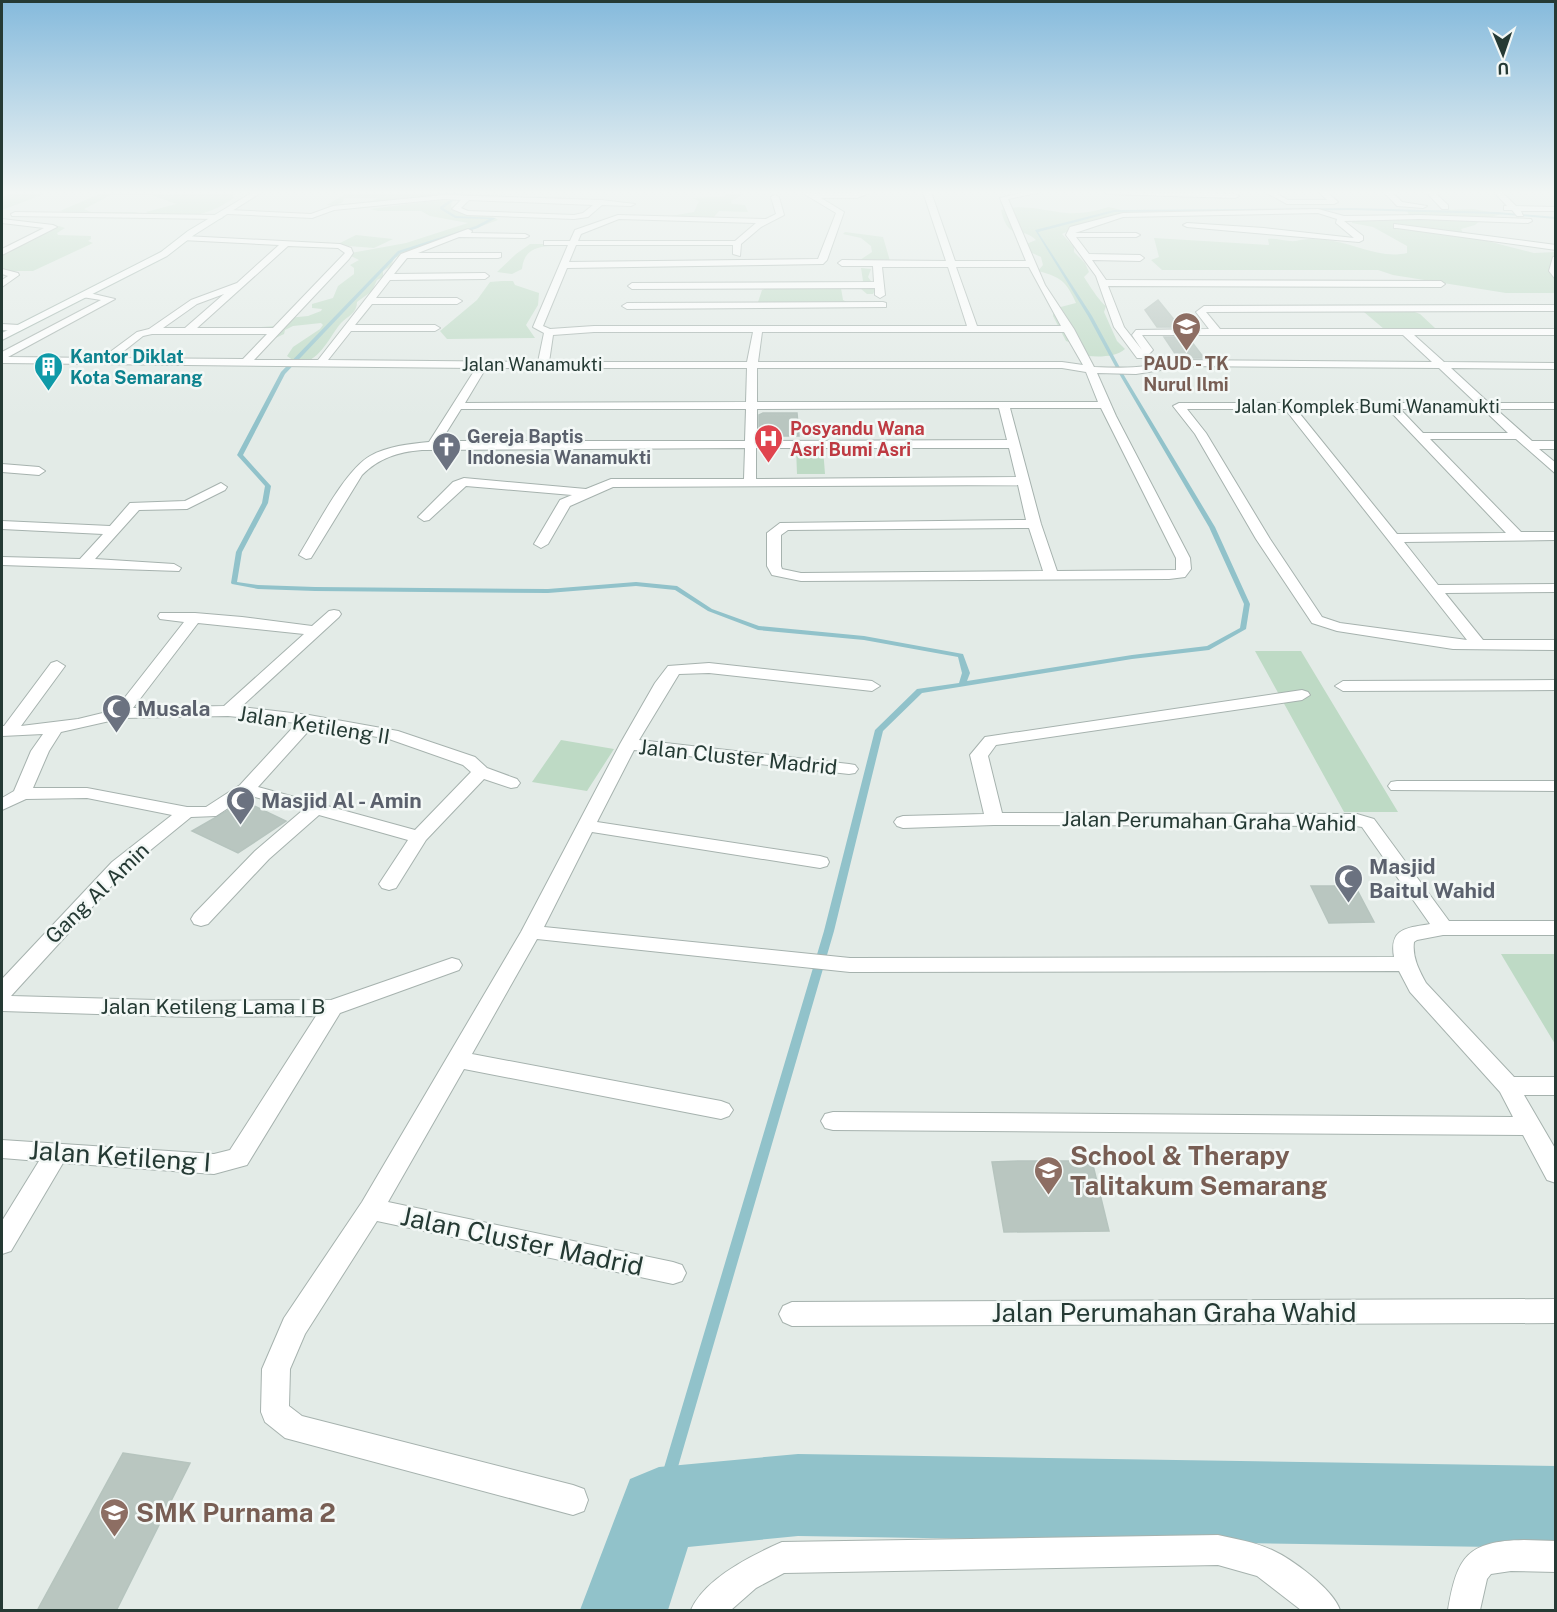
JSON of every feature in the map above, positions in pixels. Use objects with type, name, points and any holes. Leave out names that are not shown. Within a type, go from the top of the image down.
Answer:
[{"type":"street","points":[[7,331],[139,267]]},
{"type":"street","points":[[189,330],[259,267]]},
{"type":"street","points":[[250,363],[275,331],[336,267]]},
{"type":"street","points":[[321,363],[395,267]]},
{"type":"street","points":[[565,267],[538,327],[549,332],[622,328],[758,329],[885,317]]},
{"type":"street","points":[[622,328],[636,267]]},
{"type":"street","points":[[877,267],[878,285],[885,317]]},
{"type":"street","points":[[954,267],[973,329]]},
{"type":"street","points":[[1033,267],[1041,285],[1095,365],[1105,405],[1184,558],[1184,569],[1180,574],[801,578],[777,572],[774,566],[774,533],[785,526],[1034,525]]},
{"type":"street","points":[[1094,267],[1104,283],[1119,327],[1139,361],[1153,370],[1181,364]]},
{"type":"street","points":[[2,284],[15,276],[6,272]]},
{"type":"street","points":[[388,277],[484,276]]},
{"type":"street","points":[[1104,283],[1441,284]]},
{"type":"street","points":[[152,331],[194,302],[241,284]]},
{"type":"street","points":[[765,305],[767,285]]},
{"type":"street","points":[[632,286],[878,285]]},
{"type":"street","points":[[2,358],[110,299],[85,295]]},
{"type":"street","points":[[370,301],[457,301]]},
{"type":"street","points":[[627,306],[765,305],[885,317],[973,329],[1069,329]]},
{"type":"street","points":[[1356,308],[1364,316]]},
{"type":"street","points":[[1419,308],[1428,316]]},
{"type":"street","points":[[1216,331],[1201,312],[1204,309],[1556,308]]},
{"type":"street","points":[[1373,324],[1381,332]]},
{"type":"street","points":[[1437,324],[1445,332]]},
{"type":"street","points":[[349,327],[435,328]]},
{"type":"street","points":[[750,481],[752,364],[758,329]]},
{"type":"street","points":[[103,362],[140,334],[152,331],[275,331]]},
{"type":"street","points":[[1404,331],[1556,470]]},
{"type":"street","points":[[543,364],[549,332]]},
{"type":"street","points":[[1139,361],[1148,350],[1137,335],[1139,332],[1556,332]]},
{"type":"street","name":"Jalan Wanamukti","points":[[2,358],[103,362],[250,363],[1095,365]]},
{"type":"street","points":[[1095,365],[1120,359]]},
{"type":"street","points":[[1095,365],[1139,361],[1181,364],[1556,366]]},
{"type":"street","points":[[433,445],[483,364]]},
{"type":"street","points":[[458,406],[1105,405]]},
{"type":"street","points":[[1004,406],[1034,525],[1052,576]]},
{"type":"street","name":"Jalan Komplek Bumi Wanamukti","points":[[1480,646],[1360,631],[1336,627],[1317,620],[1263,539],[1200,433],[1179,406],[1556,406]]},
{"type":"street","points":[[1288,406],[1480,646],[1556,645]]},
{"type":"street","points":[[1391,406],[1517,536]]},
{"type":"street","points":[[1420,436],[1518,436]]},
{"type":"street","points":[[306,555],[357,472],[367,461],[381,453],[398,448],[433,445],[1014,444]]},
{"type":"street","points":[[1528,445],[1556,445]]},
{"type":"street","points":[[2,468],[39,471]]},
{"type":"street","points":[[541,544],[565,503],[611,483],[1023,481]]},
{"type":"street","points":[[424,517],[457,485],[464,482],[588,493]]},
{"type":"street","points":[[84,563],[137,505],[187,505],[221,487]]},
{"type":"street","points":[[2,525],[112,530]]},
{"type":"street","points":[[1394,538],[1556,536]]},
{"type":"street","points":[[2,561],[174,568]]},
{"type":"street","points":[[1436,589],[1556,588]]},
{"type":"street","points":[[228,711],[334,614]]},
{"type":"street","points":[[165,616],[195,617],[317,631]]},
{"type":"street","points":[[121,713],[195,617]]},
{"type":"street","points":[[5,731],[57,666]]},
{"type":"street","points":[[573,1500],[295,1428],[275,1412],[276,1369],[294,1327],[370,1209],[531,932],[628,744],[674,669],[709,668],[872,686]]},
{"type":"street","points":[[1343,686],[1556,685]]},
{"type":"street","points":[[994,819],[979,755],[992,741],[1302,695]]},
{"type":"street","name":"Jalan Ketileng II","points":[[5,731],[57,726],[106,718],[121,713],[228,711],[309,720],[392,735],[469,761],[481,772],[511,783]]},
{"type":"street","points":[[2,805],[22,794],[87,793],[187,812],[210,813],[246,789],[309,720]]},
{"type":"street","points":[[22,794],[28,775],[40,751],[57,726]]},
{"type":"street","name":"Jalan Cluster Madrid","points":[[628,744],[849,769]]},
{"type":"street","points":[[389,884],[419,837],[481,772]]},
{"type":"street","points":[[1397,786],[1556,786]]},
{"type":"street","points":[[246,789],[419,837]]},
{"type":"street","points":[[201,918],[262,855],[315,809]]},
{"type":"street","name":"Gang Al Amin","points":[[2,992],[119,866],[187,812]]},
{"type":"street","name":"Jalan Perumahan Graha Wahid","points":[[903,822],[994,819],[1362,821],[1372,827],[1443,928]]},
{"type":"street","points":[[586,826],[820,862]]},
{"type":"street","points":[[1556,928],[1443,928],[1411,934],[1404,939],[1403,949],[1406,964],[1417,987],[1508,1086],[1556,1173]]},
{"type":"street","points":[[531,932],[850,965],[1406,964]]},
{"type":"street","name":"Jalan Ketileng Lama I B","points":[[2,1003],[192,1009],[332,1008],[452,965]]},
{"type":"street","name":"Jalan Ketileng I","points":[[2,1149],[214,1164],[238,1158],[332,1008]]},
{"type":"street","points":[[457,1059],[721,1110]]},
{"type":"street","points":[[1508,1086],[1556,1086]]},
{"type":"street","points":[[833,1121],[1530,1126]]},
{"type":"street","points":[[2,1243],[57,1152]]},
{"type":"street","name":"Jalan Cluster Madrid","points":[[370,1209],[673,1273]]},
{"type":"street","name":"Jalan Perumahan Graha Wahid","points":[[792,1314],[1556,1311]]},
{"type":"street","points":[[707,1611],[745,1577],[782,1558],[1218,1550],[1264,1562],[1304,1591],[1324,1611]]},
{"type":"street","points":[[1464,1611],[1474,1569],[1482,1560],[1495,1557],[1556,1557]]},
{"type":"green space","points":[[2,267],[41,267],[33,271],[2,271]]},
{"type":"green space","points":[[389,267],[383,271],[383,277],[377,280],[372,291],[357,302],[354,312],[341,323],[326,345],[313,358],[305,362],[287,356],[293,347],[320,329],[323,325],[321,323],[293,326],[285,330],[284,334],[267,342],[271,335],[246,328],[276,326],[288,318],[308,316],[321,311],[322,309],[312,308],[312,304],[333,298],[338,286],[354,274],[354,268]]},
{"type":"green space","points":[[502,267],[522,267],[512,274],[497,272]]},
{"type":"green space","points":[[1041,267],[1087,267],[1089,272],[1084,277],[1106,306],[1104,312],[1117,341],[1125,349],[1113,355],[1088,356],[1084,347],[1066,341],[1053,316],[1053,309],[1076,303],[1062,281],[1038,271]]},
{"type":"green space","points":[[1159,267],[1555,267],[1555,293],[1506,293],[1393,275],[1378,270],[1162,270]]},
{"type":"green space","points":[[861,268],[871,269],[868,277],[876,288],[873,294],[867,294],[860,288],[841,288],[843,300],[849,303],[758,302],[762,290],[767,288],[858,284],[863,281]]},
{"type":"green space","points":[[513,281],[515,285],[539,293],[538,305],[526,325],[535,338],[447,339],[440,331],[477,300],[490,282]]},
{"type":"green space","points":[[1410,310],[1420,314],[1435,328],[1384,329],[1364,312]]},
{"type":"green space","points":[[796,448],[823,448],[825,474],[797,474]]},
{"type":"green space","points":[[1255,651],[1301,651],[1398,812],[1344,812]]},
{"type":"green space","points":[[561,740],[614,749],[587,791],[532,782]]},
{"type":"green space","points":[[1501,954],[1555,954],[1555,1044]]},
{"type":"building","points":[[1158,300],[1180,327],[1157,327],[1145,310]]},
{"type":"building","name":"PAUD - TK Nurul Ilmi","points":[[1164,337],[1188,337],[1204,358],[1178,358]]},
{"type":"building","points":[[797,413],[799,436],[759,436],[759,415]]},
{"type":"building","name":"Masjid Al - Amin","points":[[244,801],[286,821],[238,853],[192,831]]},
{"type":"building","name":"Masjid Baitul Wahid","points":[[1311,886],[1355,886],[1374,922],[1329,923]]},
{"type":"building","name":"School & Therapy Talitakum Semarang","points":[[1092,1161],[1109,1231],[1004,1232],[992,1162]]},
{"type":"building","name":"SMK Purnama 2","points":[[123,1453],[190,1463],[116,1611],[37,1611]]},
{"type":"waterway","points":[[384,267],[283,373],[240,455],[268,486],[265,503],[239,552],[234,583],[258,587],[315,589],[548,591],[636,584],[677,588],[710,610],[758,628],[864,638],[961,655],[966,673],[962,684]]},
{"type":"waterway","points":[[962,684],[1132,657],[1209,648],[1243,629],[1247,604],[1212,527],[1123,377],[1090,316],[1059,267]]},
{"type":"waterway","points":[[659,1508],[829,931],[879,730],[920,691],[962,684]]},
{"type":"waterway","points":[[624,1610],[659,1508],[798,1495],[1556,1507]]},
{"type":"place","name":"PAUD - TK Nurul Ilmi","points":[[1186,352]]},
{"type":"place","name":"Kantor Diklat Kota Semarang","points":[[49,392]]},
{"type":"place","name":"Posyandu Wana Asri Bumi Asri","points":[[769,464]]},
{"type":"place","name":"Gereja Baptis Indonesia Wanamukti","points":[[446,472]]},
{"type":"place","name":"Musala","points":[[116,734]]},
{"type":"place","name":"Masjid Al - Amin","points":[[240,826]]},
{"type":"place","name":"Masjid Baitul Wahid","points":[[1348,904]]},
{"type":"place","name":"School & Therapy Talitakum Semarang","points":[[1049,1196]]},
{"type":"place","name":"SMK Purnama 2","points":[[115,1538]]}]
